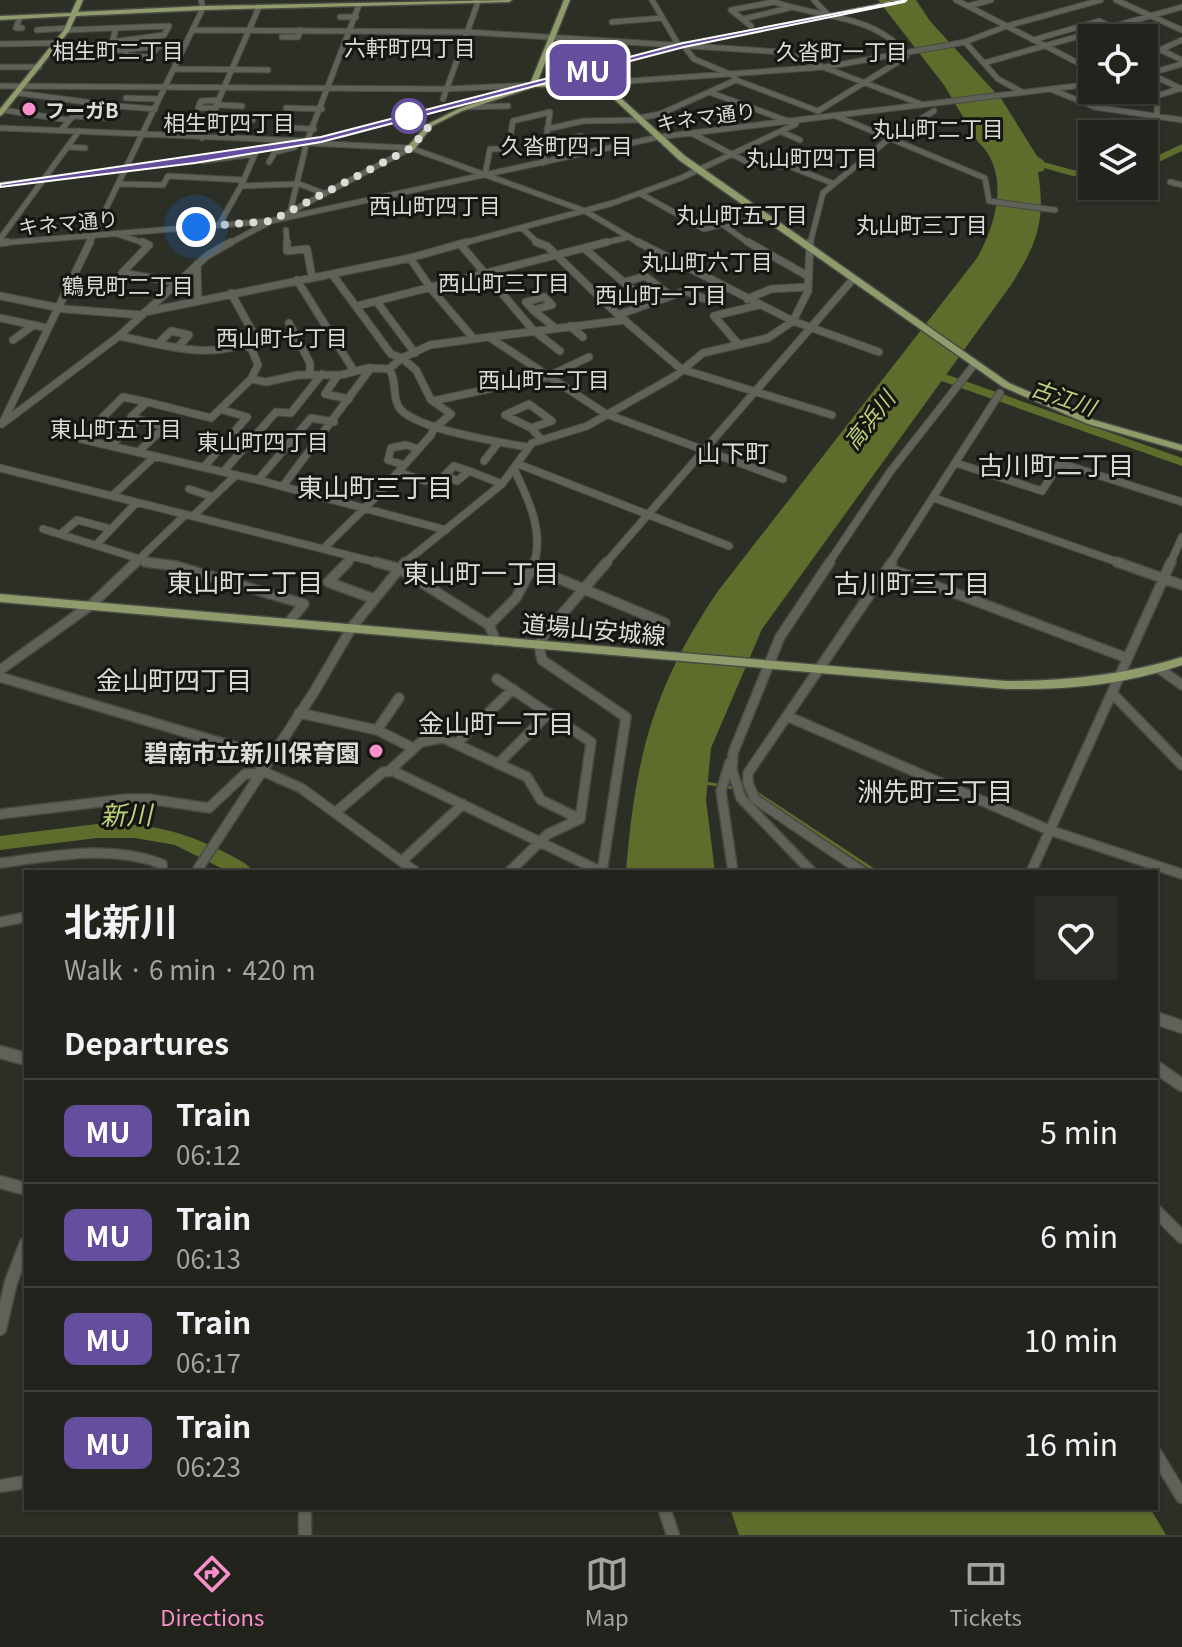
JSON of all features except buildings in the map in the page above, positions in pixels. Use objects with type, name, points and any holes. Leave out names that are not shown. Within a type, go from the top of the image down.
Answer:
[{"type":"main road","points":[[2,112],[68,29],[80,0]]},
{"type":"main road","points":[[0,18],[202,4],[259,7],[273,3],[359,5],[509,0]]},
{"type":"main road","points":[[533,85],[567,0]]},
{"type":"main road","points":[[411,148],[430,125],[469,107],[533,85],[601,83],[698,170],[919,325],[971,366],[1036,401],[1091,422],[1182,448]]},
{"type":"main road","name":"道場山安城線","points":[[0,598],[1006,685],[1060,685],[1120,678],[1182,661]]},
{"type":"street","points":[[652,0],[680,45],[694,59],[818,114],[906,60],[907,53]]},
{"type":"street","points":[[814,0],[827,14]]},
{"type":"street","points":[[956,0],[1078,63]]},
{"type":"street","points":[[968,6],[991,0]]},
{"type":"street","points":[[601,83],[735,78],[826,67],[963,43],[1007,26],[1101,0]]},
{"type":"street","points":[[1116,0],[1182,30]]},
{"type":"street","points":[[443,99],[479,1]]},
{"type":"street","points":[[751,26],[731,10],[771,1],[789,8],[827,14],[890,38],[907,53]]},
{"type":"street","points":[[1,425],[193,30],[202,4]]},
{"type":"street","points":[[290,212],[307,143],[330,89],[359,5]]},
{"type":"street","points":[[1158,5],[1171,11]]},
{"type":"street","points":[[202,138],[259,7]]},
{"type":"street","points":[[1124,24],[1182,7]]},
{"type":"street","points":[[743,19],[789,8]]},
{"type":"street","points":[[1045,16],[1070,29]]},
{"type":"street","points":[[20,17],[16,28],[22,28]]},
{"type":"street","points":[[340,17],[356,17]]},
{"type":"street","points":[[612,22],[662,18]]},
{"type":"street","points":[[329,25],[352,28]]},
{"type":"street","points":[[37,30],[169,26],[164,35],[111,42]]},
{"type":"street","points":[[1033,40],[1078,27]]},
{"type":"street","points":[[116,28],[110,51],[186,44]]},
{"type":"street","points":[[193,30],[352,28],[467,32],[783,52],[934,111],[891,137],[823,193],[809,247],[808,287],[793,321],[768,338],[703,353],[656,388],[576,431],[527,447],[498,443],[420,422],[401,410],[395,375],[389,369],[371,368],[338,375],[310,374],[266,382],[251,379]]},
{"type":"street","points":[[282,37],[298,37],[300,30]]},
{"type":"street","points":[[984,63],[1076,37]]},
{"type":"street","points":[[1160,50],[1182,40]]},
{"type":"street","points":[[0,44],[58,43]]},
{"type":"street","points":[[963,43],[998,79],[1022,92]]},
{"type":"street","points":[[125,49],[127,56],[150,57],[156,49],[154,45]]},
{"type":"street","points":[[1160,50],[1182,62]]},
{"type":"street","points":[[1,67],[10,56]]},
{"type":"street","points":[[1158,69],[1182,62]]},
{"type":"street","points":[[1,67],[39,67]]},
{"type":"street","points":[[174,69],[268,70]]},
{"type":"street","points":[[547,129],[583,121],[640,119],[660,114],[735,78]]},
{"type":"street","points":[[1158,78],[1181,88]]},
{"type":"street","points":[[21,90],[447,89],[533,85]]},
{"type":"street","points":[[0,86],[116,106],[155,109]]},
{"type":"street","name":"キネマ通り","points":[[0,241],[271,221],[659,137],[818,114],[832,115],[1078,86]]},
{"type":"street","points":[[1158,95],[1181,88]]},
{"type":"street","points":[[285,96],[289,89]]},
{"type":"street","points":[[1050,89],[1078,101],[1182,120]]},
{"type":"street","points":[[0,296],[57,307],[144,314],[231,293],[410,258],[641,194],[796,124],[709,92]]},
{"type":"street","points":[[126,98],[159,99]]},
{"type":"street","points":[[218,104],[242,106]]},
{"type":"street","points":[[1156,104],[1157,117]]},
{"type":"street","points":[[61,130],[73,116],[107,118],[116,106]]},
{"type":"street","points":[[469,107],[508,106]]},
{"type":"street","points":[[286,108],[322,109]]},
{"type":"street","points":[[2,112],[68,120]]},
{"type":"street","points":[[485,175],[490,149],[508,149],[513,121],[550,112],[543,163]]},
{"type":"street","points":[[1171,119],[1182,113]]},
{"type":"street","points":[[832,115],[985,178],[989,201],[1052,209]]},
{"type":"street","points":[[211,118],[253,120]]},
{"type":"street","points":[[0,128],[411,148],[585,211],[759,305],[793,321],[879,352]]},
{"type":"street","points":[[294,128],[314,129]]},
{"type":"street","points":[[0,241],[79,131]]},
{"type":"street","points":[[782,132],[800,140]]},
{"type":"street","points":[[691,133],[749,163],[791,167],[832,183]]},
{"type":"street","points":[[545,144],[581,136]]},
{"type":"street","points":[[222,150],[227,140]]},
{"type":"street","points":[[269,162],[278,149],[307,143]]},
{"type":"street","points":[[68,147],[85,148]]},
{"type":"street","points":[[1,425],[119,336],[197,264],[271,221],[411,148]]},
{"type":"street","points":[[202,161],[256,155],[219,225]]},
{"type":"street","points":[[49,173],[61,173]]},
{"type":"street","points":[[119,184],[163,185],[168,176],[242,183],[297,184],[325,194]]},
{"type":"street","points":[[1170,182],[1182,185]]},
{"type":"street","points":[[641,194],[704,229],[723,224],[758,250],[806,275]]},
{"type":"street","points":[[305,204],[302,208],[305,211],[319,210]]},
{"type":"street","points":[[726,227],[763,215]]},
{"type":"street","points":[[237,224],[246,227],[246,235]]},
{"type":"street","points":[[522,228],[537,244],[547,246],[618,315],[681,369],[832,415]]},
{"type":"street","points":[[286,230],[287,251],[307,249],[312,277]]},
{"type":"street","points":[[117,234],[149,245],[122,273],[176,282]]},
{"type":"street","points":[[357,306],[432,290],[629,237]]},
{"type":"street","points":[[460,244],[533,330],[560,351]]},
{"type":"street","points":[[585,249],[649,304]]},
{"type":"street","points":[[410,258],[432,290],[474,339]]},
{"type":"street","points":[[197,264],[198,300]]},
{"type":"street","points":[[323,549],[401,469],[436,426],[451,414],[433,401],[411,362],[391,354],[332,274]]},
{"type":"street","points":[[625,282],[645,276],[671,296]]},
{"type":"street","points":[[602,870],[626,717],[542,660],[539,646],[543,636],[853,279]]},
{"type":"street","points":[[297,280],[354,371]]},
{"type":"street","points":[[70,284],[100,292]]},
{"type":"street","points":[[747,299],[771,289],[808,287]]},
{"type":"street","points":[[618,315],[685,291],[696,300],[704,301],[725,288]]},
{"type":"street","points":[[119,336],[178,347],[230,349],[246,345],[252,331],[231,293]]},
{"type":"street","points":[[377,302],[415,353]]},
{"type":"street","points":[[739,345],[714,316],[759,305]]},
{"type":"street","points":[[533,310],[554,327]]},
{"type":"street","points":[[0,318],[47,328]]},
{"type":"street","points":[[389,369],[402,358],[430,345],[625,320]]},
{"type":"street","points":[[289,323],[310,363],[310,374]]},
{"type":"street","points":[[13,340],[34,325]]},
{"type":"street","points":[[570,326],[583,337]]},
{"type":"street","points":[[159,343],[171,331],[189,335],[178,347]]},
{"type":"street","points":[[489,337],[606,414],[783,479]]},
{"type":"street","points":[[246,345],[252,350],[258,365],[251,379],[211,418],[123,397],[81,439],[364,506],[446,530]]},
{"type":"street","points":[[195,355],[202,348]]},
{"type":"street","points":[[433,401],[549,376],[589,357]]},
{"type":"street","points":[[733,870],[721,791],[780,637],[874,496],[971,366]]},
{"type":"street","points":[[283,486],[334,422],[371,368]]},
{"type":"street","points":[[223,472],[276,412],[291,413],[322,374]]},
{"type":"street","points":[[338,375],[325,394],[349,399]]},
{"type":"street","points":[[855,870],[751,794],[748,773],[888,568],[1000,393]]},
{"type":"street","points":[[138,452],[165,427],[131,416],[147,402]]},
{"type":"street","points":[[531,428],[552,421],[529,404],[505,415],[531,428],[542,440]]},
{"type":"street","points":[[204,467],[247,417],[220,409]]},
{"type":"street","points":[[258,480],[311,418],[334,422]]},
{"type":"street","points":[[110,446],[138,420]]},
{"type":"street","points":[[484,461],[498,443]]},
{"type":"street","points":[[418,449],[406,445],[391,448],[388,460],[425,481]]},
{"type":"street","points":[[197,870],[352,627],[398,568],[502,484],[516,468],[527,447]]},
{"type":"street","points":[[112,496],[154,457]]},
{"type":"street","points":[[956,463],[1042,491],[1060,463],[1182,502]]},
{"type":"street","points":[[0,468],[398,568],[489,625],[496,641]]},
{"type":"street","points":[[516,468],[729,546]]},
{"type":"street","points":[[489,625],[512,606],[522,591],[538,538],[516,468]]},
{"type":"street","points":[[469,471],[502,484]]},
{"type":"street","points":[[0,670],[91,605],[235,476]]},
{"type":"street","points":[[189,489],[213,497]]},
{"type":"street","points":[[934,498],[1182,585]]},
{"type":"street","points":[[96,545],[136,503]]},
{"type":"street","points":[[61,534],[77,520],[111,529]]},
{"type":"street","points":[[43,529],[155,567],[176,566],[304,604],[289,622]]},
{"type":"street","points":[[1032,870],[1182,537]]},
{"type":"street","points":[[353,557],[328,582],[374,599]]},
{"type":"street","points":[[531,567],[665,623]]},
{"type":"street","points":[[888,568],[1127,658]]},
{"type":"street","points":[[1160,669],[1182,685]]},
{"type":"street","points":[[0,677],[269,757]]},
{"type":"street","points":[[497,679],[591,740],[580,819]]},
{"type":"street","points":[[456,744],[513,689]]},
{"type":"street","points":[[1112,693],[1182,765]]},
{"type":"street","points":[[377,730],[399,698]]},
{"type":"street","points":[[299,713],[377,730],[413,748]]},
{"type":"street","points":[[498,764],[549,713]]},
{"type":"street","points":[[789,717],[1049,830],[1182,874]]},
{"type":"street","points":[[336,812],[413,748],[435,737],[527,777],[541,800],[580,819]]},
{"type":"street","points":[[733,753],[732,770],[741,798],[810,870]]},
{"type":"street","points":[[389,771],[598,870]]},
{"type":"street","points":[[0,814],[126,799],[149,799],[209,808],[245,774],[259,772],[301,788],[413,870]]},
{"type":"street","points":[[402,861],[463,804]]},
{"type":"street","points":[[511,870],[548,834],[580,819]]},
{"type":"street","points":[[0,863],[115,853],[144,855],[162,864],[163,870]]},
{"type":"street","points":[[0,922],[24,917]]},
{"type":"street","points":[[1158,1019],[1182,1027]]},
{"type":"street","points":[[0,1052],[24,1058]]},
{"type":"street","points":[[1158,1068],[1182,1085]]},
{"type":"street","points":[[0,1182],[24,1188]]},
{"type":"street","points":[[1158,1213],[1182,1237]]},
{"type":"street","points":[[0,1329],[6,1281],[22,1263]]},
{"type":"street","points":[[1158,1457],[1182,1497]]},
{"type":"street","points":[[0,1486],[24,1482]]},
{"type":"street","points":[[305,1510],[305,1535]]},
{"type":"street","points":[[665,1510],[673,1535]]},
{"type":"water","name":"高浜川","points":[[878,0],[916,0],[930,21],[1002,100],[1037,156],[1044,161],[1044,171],[1038,172],[1041,205],[1033,244],[1011,285],[762,629],[711,748],[706,800],[715,870],[626,870],[642,758],[651,725],[677,659],[718,591],[984,245],[997,199],[994,168],[944,85]]},
{"type":"water","points":[[731,1510],[1151,1510],[1166,1535],[739,1535]]},
{"type":"waterway","points":[[1158,159],[1182,147]]},
{"type":"waterway","points":[[1025,160],[1078,174]]},
{"type":"waterway","name":"古江川","points":[[931,373],[1182,462]]},
{"type":"waterway","points":[[706,783],[734,788]]},
{"type":"waterway","points":[[757,793],[874,870]]},
{"type":"waterway","name":"新川","points":[[0,843],[97,831],[154,833],[189,843],[240,870]]},
{"type":"railway","points":[[0,184],[195,160],[341,136],[683,45],[904,0]]},
{"type":"train","name":"MU","points":[[0,184],[283,147],[509,92],[683,45],[904,0]]},
{"type":"place","name":"フーガB","points":[[29,109]]},
{"type":"place","name":"碧南市立新川保育園","points":[[376,751]]},
{"type":"district","name":"六軒町四丁目","points":[[410,46]]},
{"type":"district","name":"相生町二丁目","points":[[118,49]]},
{"type":"district","name":"久沓町一丁目","points":[[842,50]]},
{"type":"district","name":"相生町四丁目","points":[[229,121]]},
{"type":"district","name":"丸山町二丁目","points":[[938,127]]},
{"type":"district","name":"久沓町四丁目","points":[[567,144]]},
{"type":"district","name":"丸山町四丁目","points":[[812,156]]},
{"type":"district","name":"西山町四丁目","points":[[435,204]]},
{"type":"district","name":"丸山町五丁目","points":[[742,213]]},
{"type":"district","name":"丸山町三丁目","points":[[922,223]]},
{"type":"district","name":"丸山町六丁目","points":[[707,260]]},
{"type":"district","name":"西山町三丁目","points":[[504,281]]},
{"type":"district","name":"鶴見町二丁目","points":[[128,284]]},
{"type":"district","name":"西山町一丁目","points":[[661,293]]},
{"type":"district","name":"西山町七丁目","points":[[282,336]]},
{"type":"district","name":"西山町二丁目","points":[[544,378]]},
{"type":"district","name":"東山町五丁目","points":[[116,427]]},
{"type":"district","name":"東山町四丁目","points":[[263,440]]},
{"type":"district","name":"山下町","points":[[733,451]]},
{"type":"district","name":"古川町二丁目","points":[[1056,463]]},
{"type":"district","name":"東山町三丁目","points":[[375,485]]},
{"type":"district","name":"東山町一丁目","points":[[481,571]]},
{"type":"district","name":"東山町二丁目","points":[[245,580]]},
{"type":"district","name":"古川町三丁目","points":[[912,581]]},
{"type":"district","name":"金山町四丁目","points":[[174,678]]},
{"type":"district","name":"金山町一丁目","points":[[496,721]]},
{"type":"district","name":"洲先町三丁目","points":[[935,789]]},
{"type":"route","points":[[196,227],[271,221],[331,191],[411,148],[420,140],[430,125],[409,116]]}]
